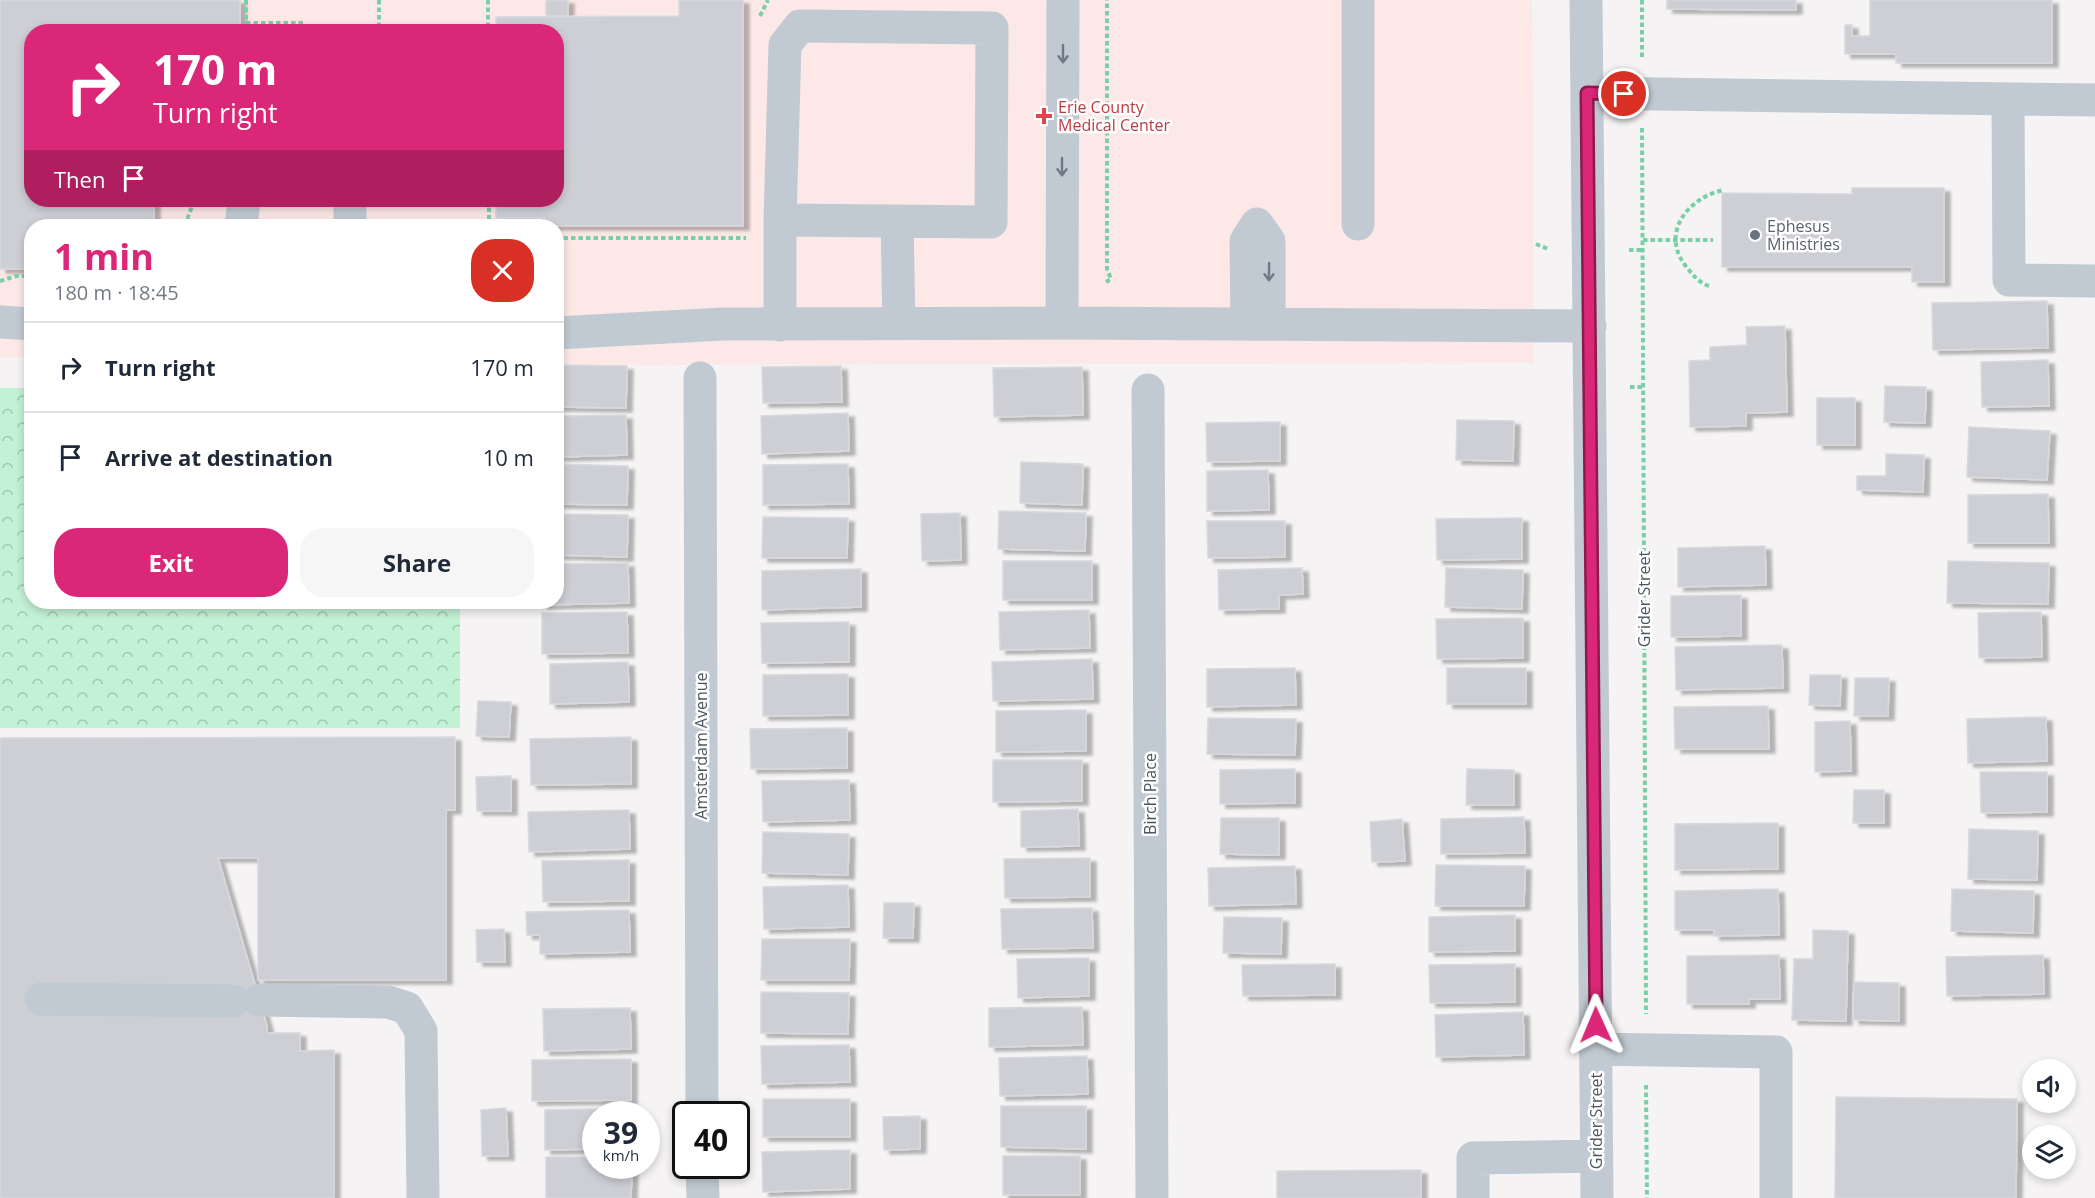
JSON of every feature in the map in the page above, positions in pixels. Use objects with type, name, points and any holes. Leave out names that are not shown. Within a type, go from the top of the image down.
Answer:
[{"type":"street","points":[[1062,323],[1063,0]]},
{"type":"street","points":[[1358,0],[1358,224]]},
{"type":"street","name":"Grider Street","points":[[1586,0],[1597,1198]]},
{"type":"street","points":[[780,220],[990,222],[992,28],[823,13],[800,26],[786,45],[780,220],[780,325]]},
{"type":"street","points":[[1587,93],[2095,100]]},
{"type":"street","points":[[2008,99],[2008,280],[2095,281]]},
{"type":"street","points":[[897,221],[899,324]]},
{"type":"street","points":[[1257,224],[1269,241],[1258,324]]},
{"type":"street","points":[[0,322],[24,324]]},
{"type":"street","points":[[564,333],[723,324],[1590,326]]},
{"type":"street","name":"Amsterdam Avenue","points":[[700,378],[702,1101]]},
{"type":"street","name":"Birch Place","points":[[1148,390],[1152,1198]]},
{"type":"street","points":[[41,999],[388,1002],[407,1008],[421,1031],[423,1198]]},
{"type":"street","points":[[1596,1049],[1776,1052],[1776,1198]]},
{"type":"street","points":[[1473,1198],[1473,1158],[1596,1156]]},
{"type":"street","points":[[702,1179],[703,1198]]},
{"type":"path","points":[[246,0],[246,23],[306,23]]},
{"type":"path","points":[[379,0],[379,24]]},
{"type":"path","points":[[488,0],[488,24]]},
{"type":"path","points":[[1106,282],[1111,279],[1107,269],[1107,0]]},
{"type":"path","name":"Grider Street","points":[[1642,0],[1647,1198]]},
{"type":"path","points":[[1709,286],[1689,271],[1676,250],[1675,240],[1678,225],[1688,210],[1703,197],[1724,190]]},
{"type":"path","points":[[564,238],[748,238]]},
{"type":"path","points":[[1643,240],[1713,240]]},
{"type":"path","points":[[1536,244],[1548,249]]},
{"type":"path","points":[[1629,250],[1643,250]]},
{"type":"path","points":[[0,281],[24,276]]},
{"type":"path","points":[[1630,387],[1644,387]]},
{"type":"shaded area","name":"Erie County Medical Center","points":[[0,0],[1532,0],[1534,363],[564,365],[564,219],[24,219],[24,358],[0,357]]},
{"type":"green space","points":[[0,388],[24,388],[24,609],[460,609],[460,728],[0,728]]},
{"type":"building","points":[[0,0],[240,0],[240,24],[24,24],[24,207],[154,207],[154,219],[24,219],[24,269],[0,269]]},
{"type":"building","points":[[546,0],[568,0],[568,16],[546,16]]},
{"type":"building","points":[[679,0],[743,0],[743,226],[564,226],[564,219],[496,218],[496,207],[564,207],[564,24],[496,24],[496,17],[679,16]]},
{"type":"building","points":[[1667,0],[1796,0],[1796,10],[1667,9]]},
{"type":"building","points":[[1870,0],[2052,0],[2052,63],[1896,63],[1896,54],[1845,54],[1845,25],[1852,25],[1852,36],[1870,36]]},
{"type":"building","points":[[1852,188],[1944,188],[1944,282],[1912,282],[1912,267],[1722,267],[1722,193],[1852,194]]},
{"type":"building","points":[[2047,301],[2048,348],[1933,350],[1932,303]]},
{"type":"building","points":[[1785,326],[1787,412],[1746,413],[1746,426],[1690,427],[1689,361],[1710,360],[1710,347],[1747,345],[1746,327]]},
{"type":"building","points":[[2048,360],[2049,406],[1982,407],[1981,362]]},
{"type":"building","points":[[564,365],[627,366],[626,408],[564,407]]},
{"type":"building","points":[[841,366],[842,402],[763,403],[762,367]]},
{"type":"building","points":[[1082,367],[1083,415],[994,417],[993,368]]},
{"type":"building","points":[[1885,386],[1926,387],[1925,423],[1884,422]]},
{"type":"building","points":[[1817,398],[1855,398],[1855,445],[1817,445]]},
{"type":"building","points":[[848,413],[849,451],[762,454],[761,416]]},
{"type":"building","points":[[626,415],[627,455],[564,457],[564,416]]},
{"type":"building","points":[[1457,420],[1514,421],[1513,461],[1456,460]]},
{"type":"building","points":[[1280,422],[1280,461],[1207,462],[1206,423]]},
{"type":"building","points":[[1969,427],[2050,431],[2047,480],[1967,477]]},
{"type":"building","points":[[1886,454],[1924,455],[1923,492],[1857,490],[1857,476],[1886,476]]},
{"type":"building","points":[[1021,462],[1083,464],[1082,505],[1020,503]]},
{"type":"building","points":[[564,464],[628,466],[627,505],[564,504]]},
{"type":"building","points":[[848,464],[849,504],[763,505],[763,465]]},
{"type":"building","points":[[1268,470],[1269,510],[1207,511],[1207,471]]},
{"type":"building","points":[[2048,494],[2049,543],[1968,543],[1968,495]]},
{"type":"building","points":[[999,511],[1086,513],[1085,551],[998,549]]},
{"type":"building","points":[[960,513],[961,560],[922,561],[921,514]]},
{"type":"building","points":[[564,514],[628,515],[627,557],[564,555]]},
{"type":"building","points":[[763,517],[848,518],[847,558],[762,558]]},
{"type":"building","points":[[1522,518],[1522,559],[1437,560],[1436,519]]},
{"type":"building","points":[[1207,521],[1285,521],[1285,557],[1208,558]]},
{"type":"building","points":[[1765,546],[1766,585],[1678,587],[1678,548]]},
{"type":"building","points":[[1003,561],[1092,561],[1092,600],[1003,600]]},
{"type":"building","points":[[1948,561],[2049,563],[2048,604],[1947,603]]},
{"type":"building","points":[[628,563],[629,603],[564,604],[564,564]]},
{"type":"building","points":[[1302,568],[1303,594],[1279,595],[1279,609],[1219,610],[1218,570]]},
{"type":"building","points":[[1446,568],[1523,570],[1522,609],[1445,607]]},
{"type":"building","points":[[861,569],[861,607],[762,610],[762,571]]},
{"type":"building","points":[[1741,595],[1741,636],[1671,637],[1671,596]]},
{"type":"building","points":[[1089,610],[1090,648],[1000,650],[999,612]]},
{"type":"building","points":[[627,612],[628,653],[542,654],[542,613]]},
{"type":"building","points":[[2041,612],[2042,657],[1979,658],[1978,613]]},
{"type":"building","points":[[1523,618],[1523,658],[1437,659],[1436,619]]},
{"type":"building","points":[[849,622],[849,662],[762,663],[761,623]]},
{"type":"building","points":[[1782,645],[1783,688],[1676,690],[1675,647]]},
{"type":"building","points":[[1092,659],[1093,699],[993,701],[992,662]]},
{"type":"building","points":[[628,662],[629,702],[550,704],[550,664]]},
{"type":"building","points":[[1295,668],[1296,705],[1207,707],[1207,669]]},
{"type":"building","points":[[1447,668],[1526,668],[1526,704],[1447,704]]},
{"type":"building","points":[[848,674],[848,715],[763,716],[763,675]]},
{"type":"building","points":[[1810,675],[1841,675],[1840,706],[1809,705]]},
{"type":"building","points":[[1855,678],[1889,678],[1888,716],[1854,716]]},
{"type":"building","points":[[478,701],[511,702],[509,737],[476,736]]},
{"type":"building","points":[[1768,706],[1769,749],[1675,749],[1674,707]]},
{"type":"building","points":[[1086,710],[1086,751],[996,752],[996,711]]},
{"type":"building","points":[[2046,717],[2047,761],[1968,763],[1967,719]]},
{"type":"building","points":[[1208,718],[1296,719],[1295,755],[1207,754]]},
{"type":"building","points":[[1850,721],[1851,771],[1815,772],[1815,722]]},
{"type":"building","points":[[847,728],[847,768],[751,769],[750,729]]},
{"type":"building","points":[[455,737],[455,810],[446,810],[446,980],[258,980],[258,858],[218,858],[267,1026],[267,1033],[300,1033],[300,1051],[334,1050],[334,1198],[0,1198],[0,738]]},
{"type":"building","points":[[631,737],[631,784],[531,785],[530,739]]},
{"type":"building","points":[[993,760],[1082,760],[1082,801],[993,802]]},
{"type":"building","points":[[1295,769],[1295,803],[1220,804],[1220,770]]},
{"type":"building","points":[[1467,769],[1514,770],[1514,805],[1466,805]]},
{"type":"building","points":[[1980,772],[2047,772],[2047,812],[1981,813]]},
{"type":"building","points":[[511,776],[511,811],[477,811],[476,777]]},
{"type":"building","points":[[849,780],[850,820],[763,822],[762,781]]},
{"type":"building","points":[[1854,790],[1884,790],[1884,823],[1853,823]]},
{"type":"building","points":[[1078,809],[1079,846],[1021,847],[1021,811]]},
{"type":"building","points":[[629,810],[630,849],[529,852],[528,812]]},
{"type":"building","points":[[1524,817],[1525,853],[1441,854],[1441,819]]},
{"type":"building","points":[[1221,818],[1279,818],[1279,855],[1220,854]]},
{"type":"building","points":[[1402,819],[1405,861],[1372,862],[1370,822]]},
{"type":"building","points":[[1778,823],[1778,869],[1675,870],[1675,824]]},
{"type":"building","points":[[1969,829],[2038,831],[2037,880],[1968,879]]},
{"type":"building","points":[[763,832],[849,834],[848,875],[762,873]]},
{"type":"building","points":[[1090,858],[1090,897],[1005,898],[1004,859]]},
{"type":"building","points":[[629,860],[629,901],[543,902],[542,861]]},
{"type":"building","points":[[1436,865],[1525,866],[1524,906],[1435,906]]},
{"type":"building","points":[[1295,866],[1296,904],[1209,906],[1208,868]]},
{"type":"building","points":[[848,885],[849,927],[764,929],[763,887]]},
{"type":"building","points":[[1778,889],[1779,935],[1714,936],[1714,930],[1675,930],[1675,891]]},
{"type":"building","points":[[1952,889],[2034,891],[2033,933],[1951,931]]},
{"type":"building","points":[[884,903],[914,903],[913,938],[883,938]]},
{"type":"building","points":[[1092,908],[1093,948],[1002,949],[1001,909]]},
{"type":"building","points":[[629,910],[630,952],[540,954],[540,935],[527,935],[526,912]]},
{"type":"building","points":[[1515,915],[1515,951],[1429,952],[1429,917]]},
{"type":"building","points":[[1224,917],[1282,918],[1281,954],[1223,953]]},
{"type":"building","points":[[504,929],[505,962],[477,962],[476,930]]},
{"type":"building","points":[[1813,930],[1848,931],[1846,1021],[1792,1020],[1794,959],[1813,959]]},
{"type":"building","points":[[762,939],[850,939],[849,980],[761,980]]},
{"type":"building","points":[[1779,955],[1780,999],[1749,999],[1749,1004],[1687,1004],[1687,956]]},
{"type":"building","points":[[2043,955],[2044,994],[1947,996],[1946,957]]},
{"type":"building","points":[[1089,958],[1089,996],[1018,998],[1017,959]]},
{"type":"building","points":[[1335,964],[1335,995],[1243,996],[1242,965]]},
{"type":"building","points":[[1515,964],[1515,1002],[1430,1003],[1429,965]]},
{"type":"building","points":[[1854,982],[1899,983],[1899,1021],[1853,1020]]},
{"type":"building","points":[[761,992],[849,993],[848,1034],[761,1033]]},
{"type":"building","points":[[1082,1007],[1083,1045],[989,1047],[989,1008]]},
{"type":"building","points":[[630,1008],[631,1049],[544,1051],[543,1009]]},
{"type":"building","points":[[1523,1012],[1524,1055],[1436,1057],[1435,1015]]},
{"type":"building","points":[[849,1045],[850,1082],[762,1084],[761,1046]]},
{"type":"building","points":[[1087,1056],[1088,1094],[1000,1096],[999,1058]]},
{"type":"building","points":[[631,1059],[631,1100],[532,1101],[532,1060]]},
{"type":"building","points":[[1836,1097],[2017,1099],[2016,1198],[1835,1198]]},
{"type":"building","points":[[763,1099],[850,1099],[850,1137],[763,1137]]},
{"type":"building","points":[[1001,1106],[1086,1106],[1086,1149],[1001,1147]]},
{"type":"building","points":[[506,1108],[508,1156],[482,1156],[481,1110]]},
{"type":"building","points":[[582,1109],[582,1149],[545,1150],[545,1110]]},
{"type":"building","points":[[920,1116],[920,1149],[884,1150],[883,1117]]},
{"type":"building","points":[[850,1150],[850,1189],[763,1192],[762,1152]]},
{"type":"building","points":[[1003,1156],[1080,1156],[1080,1195],[1003,1195]]},
{"type":"building","points":[[546,1157],[582,1157],[582,1179],[632,1179],[631,1198],[546,1198]]},
{"type":"building","points":[[1421,1170],[1421,1198],[1277,1198],[1277,1171]]},
{"type":"place","name":"Erie County Medical Center","points":[[1044,116]]},
{"type":"place","name":"Ephesus Ministries","points":[[1755,235]]},
{"type":"route","points":[[1596,1025],[1587,93],[1624,94]]}]
